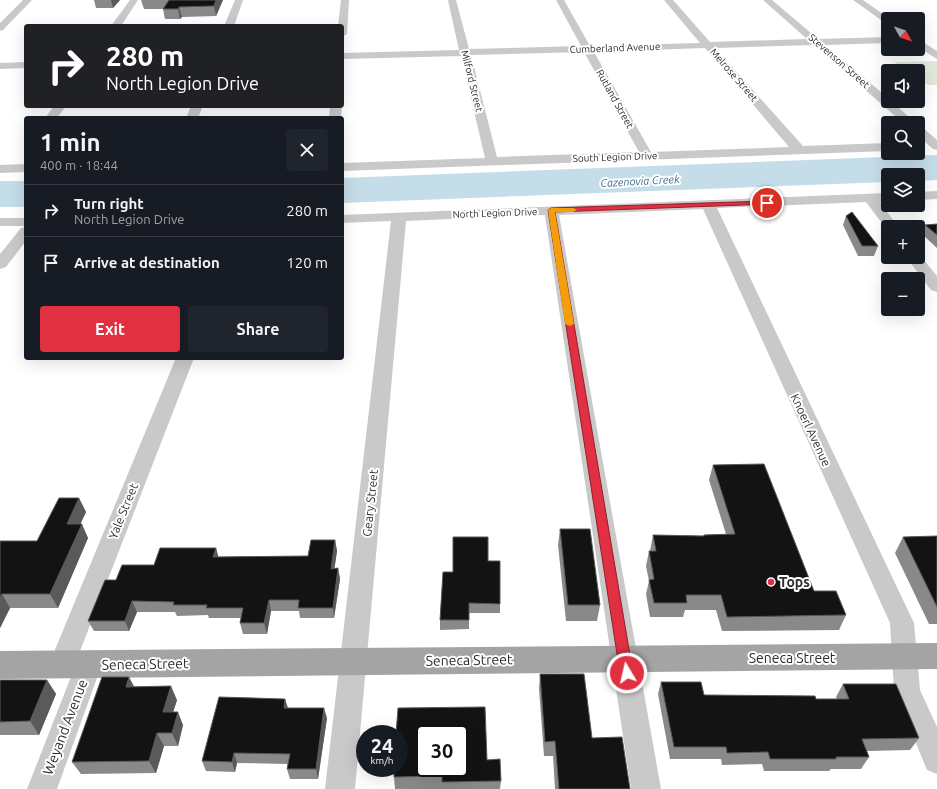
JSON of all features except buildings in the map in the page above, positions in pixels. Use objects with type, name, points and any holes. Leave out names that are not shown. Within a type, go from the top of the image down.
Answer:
[{"type":"main road","name":"Seneca Street","points":[[0,665],[937,656]]},
{"type":"street","points":[[0,28],[28,0]]},
{"type":"street","points":[[117,24],[134,0]]},
{"type":"street","points":[[230,24],[239,0]]},
{"type":"street","points":[[343,24],[345,0]]},
{"type":"street","name":"Milford Street","points":[[452,0],[492,162]]},
{"type":"street","name":"Rutland Street","points":[[560,0],[647,156]]},
{"type":"street","name":"Melrose Street","points":[[668,0],[799,150]]},
{"type":"street","name":"Stevenson Street","points":[[767,0],[902,116]]},
{"type":"street","points":[[857,0],[881,17]]},
{"type":"street","points":[[925,39],[931,39]]},
{"type":"street","name":"Cumberland Avenue","points":[[344,56],[881,40]]},
{"type":"street","points":[[925,47],[937,56]]},
{"type":"street","points":[[0,66],[24,65]]},
{"type":"street","points":[[925,136],[937,146]]},
{"type":"street","points":[[925,146],[937,146]]},
{"type":"street","name":"South Legion Drive","points":[[344,167],[881,147]]},
{"type":"street","points":[[0,169],[21,168]]},
{"type":"street","points":[[925,196],[937,195]]},
{"type":"street","points":[[870,198],[886,220]]},
{"type":"street","name":"North Legion Drive","points":[[344,219],[881,198]]},
{"type":"street","name":"Knoerl Avenue","points":[[708,205],[902,623],[906,656],[907,690],[937,760]]},
{"type":"street","points":[[551,210],[646,789]]},
{"type":"street","name":"Geary Street","points":[[340,789],[399,216]]},
{"type":"street","points":[[0,222],[24,222]]},
{"type":"street","points":[[0,264],[24,234]]},
{"type":"street","points":[[919,264],[937,287]]},
{"type":"street","name":"Yale Street","points":[[76,664],[184,360]]},
{"type":"street","name":"Weyand Avenue","points":[[42,789],[76,664]]},
{"type":"green space","points":[[937,61],[937,85],[928,85],[925,83],[925,64],[897,64],[894,62]]},
{"type":"water","name":"Cazenovia Creek","points":[[925,155],[937,155],[937,180],[925,181],[925,168],[881,168],[881,182],[344,203],[344,178],[881,157],[881,160],[925,160]]},
{"type":"water","points":[[0,181],[24,181],[24,207],[0,207]]},
{"type":"slow traffic","points":[[570,324],[551,210],[573,210]]},
{"type":"place","name":"Tops","points":[[771,582]]},
{"type":"route","points":[[627,673],[551,210],[767,203]]}]
